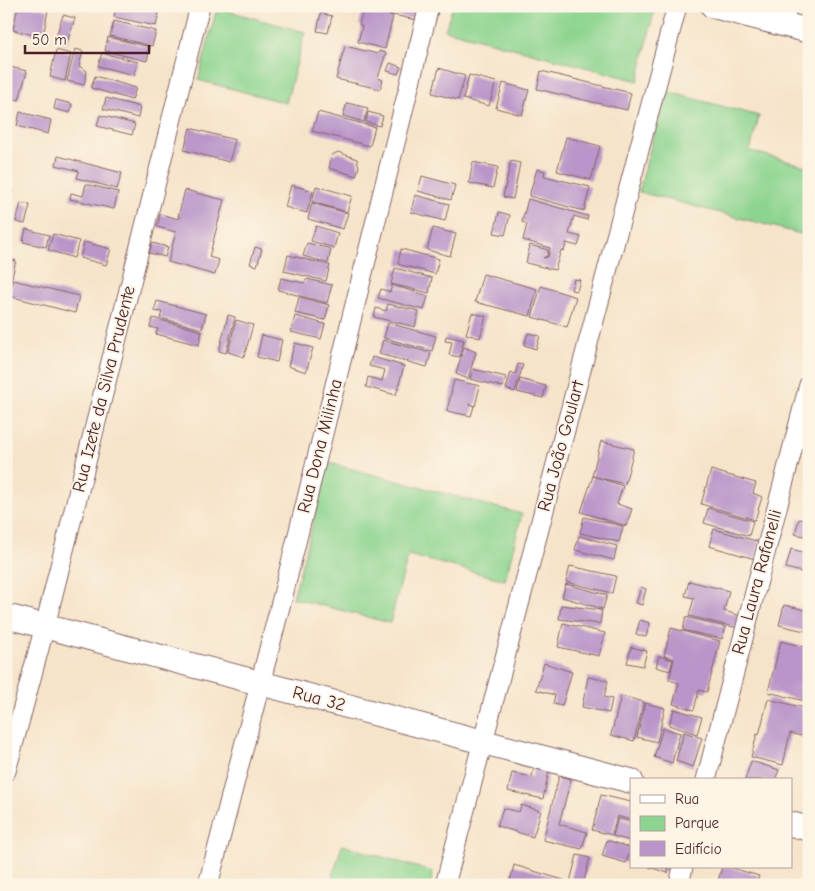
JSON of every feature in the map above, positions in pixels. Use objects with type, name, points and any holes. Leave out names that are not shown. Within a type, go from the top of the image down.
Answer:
[{"type":"main road","points":[[713,6],[785,15],[809,32]]},
{"type":"main road","name":"Rua 32","points":[[6,616],[630,781]]},
{"type":"main road","points":[[792,824],[809,829]]},
{"type":"street","name":"Rua Izete da Silva Prudente","points":[[6,771],[45,626],[200,6]]},
{"type":"street","name":"Rua Dona Milinha","points":[[208,885],[429,6]]},
{"type":"street","name":"Rua João Goulart","points":[[445,885],[677,6]]},
{"type":"street","name":"Rua Laura Rafanelli","points":[[707,778],[809,385]]},
{"type":"street","points":[[679,885],[683,868]]},
{"type":"green space","points":[[453,6],[631,6],[654,12],[638,81],[445,30]]},
{"type":"green space","points":[[217,8],[305,32],[286,103],[198,80]]},
{"type":"green space","points":[[665,91],[759,116],[750,151],[809,167],[809,236],[639,192]]},
{"type":"green space","points":[[329,463],[522,514],[505,580],[408,555],[390,623],[293,598]]},
{"type":"green space","points":[[342,845],[433,872],[430,885],[330,885]]},
{"type":"building","points":[[18,6],[32,6],[48,10],[43,37],[13,30]]},
{"type":"building","points":[[73,6],[90,6],[89,11]]},
{"type":"building","points":[[116,6],[136,6],[159,12],[156,26],[114,17]]},
{"type":"building","points":[[390,6],[420,6],[417,20],[388,14]]},
{"type":"building","points":[[363,9],[393,16],[385,49],[358,42],[362,26],[359,25]]},
{"type":"building","points":[[321,13],[332,16],[328,33],[317,31]]},
{"type":"building","points":[[63,15],[75,18],[67,43],[55,40]]},
{"type":"building","points":[[114,21],[156,31],[152,46],[110,36]]},
{"type":"building","points":[[108,37],[150,47],[147,61],[105,51]]},
{"type":"building","points":[[345,46],[378,54],[379,51],[386,53],[378,78],[383,80],[380,89],[336,79]]},
{"type":"building","points":[[75,49],[83,51],[79,66],[87,71],[84,85],[67,81]]},
{"type":"building","points":[[56,50],[71,54],[65,81],[50,77]]},
{"type":"building","points":[[102,53],[138,62],[134,75],[98,66]]},
{"type":"building","points":[[390,63],[401,67],[398,74],[387,71]]},
{"type":"building","points":[[6,66],[27,71],[19,100],[6,97]]},
{"type":"building","points":[[439,68],[465,76],[458,100],[432,93]]},
{"type":"building","points":[[541,71],[631,93],[627,110],[537,89]]},
{"type":"building","points":[[469,75],[496,82],[489,106],[463,99]]},
{"type":"building","points":[[95,76],[136,88],[132,100],[91,88]]},
{"type":"building","points":[[503,83],[529,90],[522,115],[496,108]]},
{"type":"building","points":[[106,98],[140,107],[138,118],[103,109]]},
{"type":"building","points":[[56,100],[72,104],[70,113],[54,109]]},
{"type":"building","points":[[347,103],[368,108],[364,122],[343,116]]},
{"type":"building","points":[[20,112],[51,120],[48,134],[17,126]]},
{"type":"building","points":[[318,112],[375,127],[370,146],[312,131]]},
{"type":"building","points":[[368,112],[383,116],[380,126],[366,122]]},
{"type":"building","points":[[100,115],[135,124],[132,135],[97,126]]},
{"type":"building","points":[[190,128],[235,140],[229,162],[184,150]]},
{"type":"building","points":[[566,137],[600,146],[591,180],[557,171]]},
{"type":"building","points":[[338,152],[357,159],[359,167],[356,176],[329,168],[332,155]]},
{"type":"building","points":[[58,156],[122,173],[117,189],[77,178],[79,171],[56,165]]},
{"type":"building","points":[[511,161],[520,163],[513,199],[503,197]]},
{"type":"building","points":[[473,162],[498,167],[493,188],[469,183]]},
{"type":"building","points":[[537,169],[545,171],[544,176],[590,187],[584,211],[529,196]]},
{"type":"building","points":[[422,176],[455,185],[451,200],[418,191]]},
{"type":"building","points":[[86,184],[118,192],[114,209],[70,199],[71,193],[83,196]]},
{"type":"building","points":[[291,185],[313,191],[307,213],[285,207]]},
{"type":"building","points":[[316,186],[352,196],[347,212],[312,202]]},
{"type":"building","points":[[6,187],[13,189],[7,215],[6,215]]},
{"type":"building","points":[[185,190],[224,200],[209,257],[219,260],[215,275],[168,262],[176,232],[157,227],[160,214],[179,219]]},
{"type":"building","points":[[415,195],[449,204],[445,221],[411,212]]},
{"type":"building","points":[[528,199],[588,216],[587,220],[574,216],[569,234],[581,237],[578,246],[566,243],[564,251],[561,250],[555,270],[526,263],[530,245],[548,250],[547,256],[543,258],[548,257],[550,248],[523,240],[527,224],[522,222]]},
{"type":"building","points":[[21,203],[30,205],[25,224],[16,222]]},
{"type":"building","points":[[312,203],[348,213],[343,229],[308,219]]},
{"type":"building","points":[[499,212],[510,215],[505,235],[494,233]]},
{"type":"building","points":[[316,226],[338,233],[334,248],[311,241]]},
{"type":"building","points":[[433,228],[456,234],[450,256],[427,250]]},
{"type":"building","points":[[26,229],[49,235],[46,247],[23,242]]},
{"type":"building","points":[[53,234],[79,241],[74,258],[48,250]]},
{"type":"building","points":[[84,242],[111,249],[106,265],[80,258]]},
{"type":"building","points":[[152,243],[168,247],[165,257],[149,253]]},
{"type":"building","points":[[307,243],[331,249],[328,263],[303,256]]},
{"type":"building","points":[[255,247],[262,249],[257,266],[250,264]]},
{"type":"building","points":[[401,249],[439,259],[435,274],[398,264]]},
{"type":"building","points":[[288,255],[330,265],[326,281],[284,271]]},
{"type":"building","points":[[6,258],[16,261],[11,281],[6,280]]},
{"type":"building","points":[[395,268],[432,278],[429,293],[391,284]]},
{"type":"building","points":[[483,274],[537,289],[530,316],[475,302]]},
{"type":"building","points":[[281,278],[304,283],[307,279],[332,285],[327,303],[278,290]]},
{"type":"building","points":[[574,279],[580,280],[577,291],[571,290]]},
{"type":"building","points":[[13,280],[79,296],[75,313],[9,296]]},
{"type":"building","points":[[392,285],[428,296],[424,310],[378,298],[381,289],[390,292]]},
{"type":"building","points":[[541,286],[576,297],[567,327],[532,317]]},
{"type":"building","points":[[299,297],[329,305],[325,320],[295,313]]},
{"type":"building","points":[[157,301],[206,314],[202,329],[160,318],[162,312],[154,311]]},
{"type":"building","points":[[388,304],[419,311],[415,327],[374,317],[376,308],[386,311]]},
{"type":"building","points":[[472,313],[486,316],[480,338],[466,334]]},
{"type":"building","points":[[228,315],[235,317],[226,353],[219,351]]},
{"type":"building","points":[[295,316],[325,324],[321,339],[291,332]]},
{"type":"building","points":[[153,318],[202,331],[199,345],[156,334],[158,329],[150,327]]},
{"type":"building","points":[[236,320],[253,325],[244,357],[228,352]]},
{"type":"building","points":[[388,323],[436,336],[432,351],[384,338]]},
{"type":"building","points":[[528,333],[540,336],[536,349],[524,345]]},
{"type":"building","points":[[262,335],[282,340],[277,362],[257,357]]},
{"type":"building","points":[[446,336],[464,340],[460,357],[449,355],[452,342],[445,341]]},
{"type":"building","points":[[383,340],[431,353],[427,367],[379,354]]},
{"type":"building","points":[[295,343],[313,348],[306,372],[288,366]]},
{"type":"building","points":[[464,347],[476,352],[468,379],[456,374]]},
{"type":"building","points":[[372,357],[404,366],[396,395],[366,387],[368,377],[382,381],[385,370],[369,366]]},
{"type":"building","points":[[518,364],[523,365],[515,392],[506,389],[511,372],[515,374]]},
{"type":"building","points":[[473,369],[506,377],[503,387],[470,379]]},
{"type":"building","points":[[520,379],[546,386],[543,398],[517,392]]},
{"type":"building","points":[[454,380],[480,386],[475,406],[470,404],[474,406],[471,416],[447,411]]},
{"type":"building","points":[[601,441],[634,449],[625,484],[592,476]]},
{"type":"building","points":[[711,470],[756,483],[753,493],[762,497],[755,520],[701,504]]},
{"type":"building","points":[[593,476],[623,486],[617,504],[632,509],[626,526],[581,512]]},
{"type":"building","points":[[708,508],[753,521],[749,536],[704,523]]},
{"type":"building","points":[[584,517],[623,526],[619,542],[580,533]]},
{"type":"building","points":[[799,519],[809,521],[809,537],[795,534]]},
{"type":"building","points":[[714,529],[760,542],[755,559],[709,546]]},
{"type":"building","points":[[579,536],[617,546],[614,560],[575,550]]},
{"type":"building","points":[[808,543],[809,574],[786,568],[791,549],[806,553]]},
{"type":"building","points":[[570,566],[616,576],[612,593],[566,582]]},
{"type":"building","points":[[689,581],[729,591],[724,611],[741,616],[738,628],[689,616],[694,598],[685,596]]},
{"type":"building","points":[[566,584],[607,595],[603,609],[562,597]]},
{"type":"building","points":[[641,587],[646,589],[642,605],[636,603]]},
{"type":"building","points":[[561,605],[602,610],[600,624],[559,619]]},
{"type":"building","points":[[784,605],[809,611],[809,632],[779,625]]},
{"type":"building","points":[[686,617],[726,627],[722,639],[683,630]]},
{"type":"building","points":[[640,620],[650,623],[646,637],[636,634]]},
{"type":"building","points":[[563,623],[605,633],[599,656],[558,647]]},
{"type":"building","points":[[671,628],[720,641],[707,692],[699,690],[694,710],[673,704],[679,683],[669,680],[674,659],[664,656]]},
{"type":"building","points":[[781,641],[809,648],[809,702],[768,692]]},
{"type":"building","points":[[631,647],[647,651],[643,666],[627,663]]},
{"type":"building","points":[[659,656],[673,660],[670,671],[656,667]]},
{"type":"building","points":[[544,663],[572,672],[562,706],[553,704],[555,695],[536,690]]},
{"type":"building","points":[[588,677],[608,681],[604,697],[612,699],[609,713],[582,707]]},
{"type":"building","points":[[621,696],[644,702],[634,741],[611,735]]},
{"type":"building","points":[[768,699],[809,709],[809,738],[790,733],[783,765],[751,757]]},
{"type":"building","points":[[645,703],[665,708],[657,742],[637,737]]},
{"type":"building","points":[[674,709],[702,717],[697,734],[669,725]]},
{"type":"building","points":[[663,728],[680,733],[672,763],[654,757]]},
{"type":"building","points":[[684,732],[702,738],[693,767],[676,761]]},
{"type":"building","points":[[751,761],[779,770],[776,778],[746,778]]},
{"type":"building","points":[[535,762],[550,766],[543,799],[508,791],[512,773],[532,777]]},
{"type":"building","points":[[809,771],[809,790],[804,789]]},
{"type":"building","points":[[559,776],[571,779],[559,824],[587,832],[582,849],[543,840]]},
{"type":"building","points":[[601,795],[630,802],[630,820],[617,816],[612,835],[592,830]]},
{"type":"building","points":[[521,805],[541,811],[533,837],[497,826],[503,808],[519,812]]},
{"type":"building","points":[[618,818],[630,822],[630,841],[613,836]]},
{"type":"building","points":[[607,840],[630,848],[626,863],[602,856]]},
{"type":"building","points":[[577,855],[590,858],[583,885],[509,885],[514,865],[570,882]]},
{"type":"building","points":[[652,868],[669,868],[668,873]]},
{"type":"building","points":[[722,868],[732,868],[759,876],[756,885],[717,885]]}]
